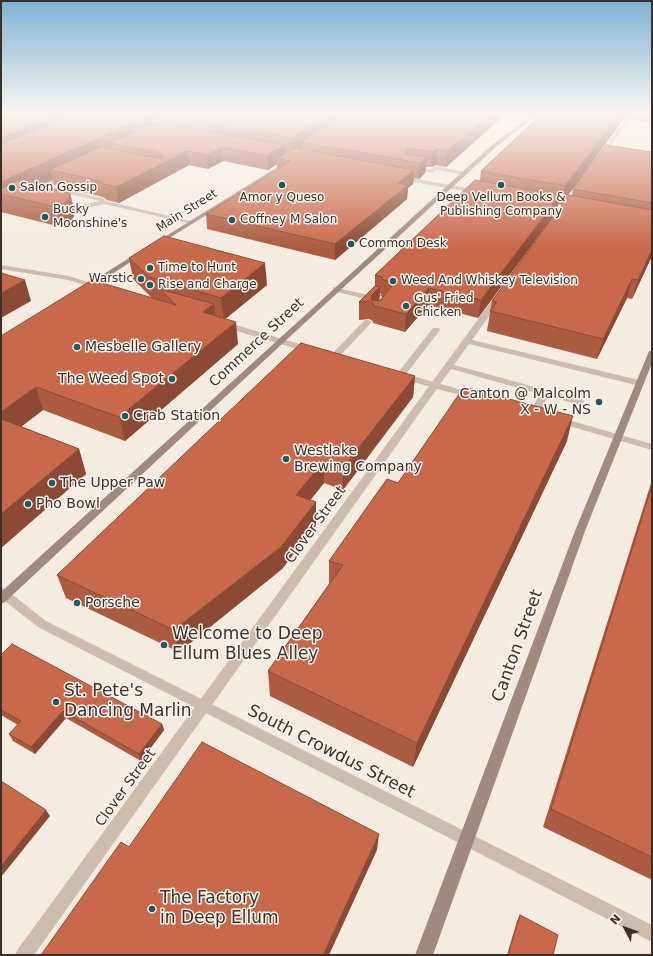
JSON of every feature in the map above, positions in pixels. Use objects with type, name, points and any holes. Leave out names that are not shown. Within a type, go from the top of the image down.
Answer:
[{"type":"main road","name":"Main Street","points":[[152,246],[294,158]]},
{"type":"main road","name":"Commerce Street","points":[[2,596],[336,289],[482,158]]},
{"type":"main road","points":[[27,195],[72,174]]},
{"type":"main road","points":[[80,291],[146,250]]},
{"type":"main road","name":"Canton Street","points":[[424,955],[580,531],[652,352]]},
{"type":"street","points":[[595,164],[600,158]]},
{"type":"street","points":[[407,167],[432,171],[436,168],[465,173]]},
{"type":"street","points":[[391,176],[484,193]]},
{"type":"street","points":[[45,187],[192,222]]},
{"type":"street","points":[[52,205],[74,209],[104,202]]},
{"type":"street","points":[[1,267],[69,278],[110,291]]},
{"type":"street","points":[[336,289],[387,302],[375,315]]},
{"type":"street","name":"Clover Street","points":[[24,955],[503,291]]},
{"type":"street","points":[[213,321],[331,356],[368,322]]},
{"type":"street","points":[[436,330],[396,374],[481,399]]},
{"type":"street","points":[[467,341],[640,383]]},
{"type":"street","points":[[449,366],[580,402]]},
{"type":"street","points":[[545,392],[537,415],[652,448]]},
{"type":"street","name":"South Crowdus Street","points":[[2,596],[42,624],[652,934]]},
{"type":"building","points":[[1,158],[56,158],[1,182]]},
{"type":"building","points":[[77,158],[154,158],[161,159],[162,158],[174,158],[116,187],[104,184],[100,181],[50,170]]},
{"type":"building","points":[[277,158],[347,158],[414,170],[398,183],[408,185],[335,244],[206,214],[291,161]]},
{"type":"building","points":[[389,158],[426,158],[420,163]]},
{"type":"building","points":[[495,158],[586,158],[565,186],[481,171]]},
{"type":"building","points":[[597,158],[652,158],[652,203],[573,189]]},
{"type":"building","points":[[475,180],[560,195],[481,300],[429,288],[406,314],[374,306],[373,303],[369,301],[359,302],[375,286],[380,287],[372,295],[371,300],[380,301],[393,284],[381,279],[383,277],[375,275]]},
{"type":"building","points":[[17,181],[70,193],[68,201],[56,207],[1,194],[1,189]]},
{"type":"building","points":[[569,195],[652,210],[652,250],[638,280],[632,279],[603,339],[490,311],[497,302],[492,301]]},
{"type":"building","points":[[164,236],[265,263],[221,298],[149,277],[129,258]]},
{"type":"building","points":[[1,273],[25,280],[1,293]]},
{"type":"building","points":[[92,280],[176,305],[160,289],[214,304],[203,312],[236,322],[119,417],[36,387],[1,412],[1,336]]},
{"type":"building","points":[[301,343],[415,376],[343,468],[324,461],[296,495],[316,502],[281,547],[174,630],[57,575]]},
{"type":"building","points":[[464,387],[573,416],[417,743],[268,671],[343,565],[329,561],[387,479],[398,483]]},
{"type":"building","points":[[1,419],[79,449],[1,514]]},
{"type":"building","points":[[652,485],[652,857],[551,809]]},
{"type":"building","name":"St. Pete's Dancing Marlin","points":[[12,644],[162,724],[139,754],[63,711],[31,747],[9,734],[21,721],[1,710],[1,655]]},
{"type":"building","points":[[202,742],[379,834],[323,955],[41,955],[121,842],[129,847]]},
{"type":"building","points":[[1,781],[46,810],[1,866]]},
{"type":"building","points":[[520,915],[558,935],[553,955],[508,955]]},
{"type":"place","name":"Amor y Queso","points":[[282,185]]},
{"type":"place","name":"Deep Vellum Books & Publishing Company","points":[[501,185]]},
{"type":"place","name":"Salon Gossip","points":[[12,188]]},
{"type":"place","name":"Bucky Moonshine's","points":[[45,217]]},
{"type":"place","name":"Coffney M Salon","points":[[232,220]]},
{"type":"place","name":"Common Desk","points":[[351,244]]},
{"type":"place","name":"Time to Hunt","points":[[150,268]]},
{"type":"place","name":"Warstic","points":[[141,279]]},
{"type":"place","name":"Weed And Whiskey Television","points":[[393,281]]},
{"type":"place","name":"Rise and Charge","points":[[150,285]]},
{"type":"place","name":"Gus' Fried Chicken","points":[[406,306]]},
{"type":"place","name":"Mesbelle Gallery","points":[[77,347]]},
{"type":"place","name":"The Weed Spot","points":[[172,379]]},
{"type":"place","name":"Canton @ Malcolm X - W - NS","points":[[599,402]]},
{"type":"place","name":"Crab Station","points":[[125,416]]},
{"type":"place","name":"Westlake Brewing Company","points":[[286,459]]},
{"type":"place","name":"The Upper Paw","points":[[52,483]]},
{"type":"place","name":"Pho Bowl","points":[[28,504]]},
{"type":"place","name":"Porsche","points":[[77,603]]},
{"type":"place","name":"Welcome to Deep Ellum Blues Alley","points":[[164,645]]},
{"type":"place","name":"St. Pete's Dancing Marlin","points":[[56,702]]},
{"type":"place","name":"The Factory in Deep Ellum","points":[[152,909]]}]
